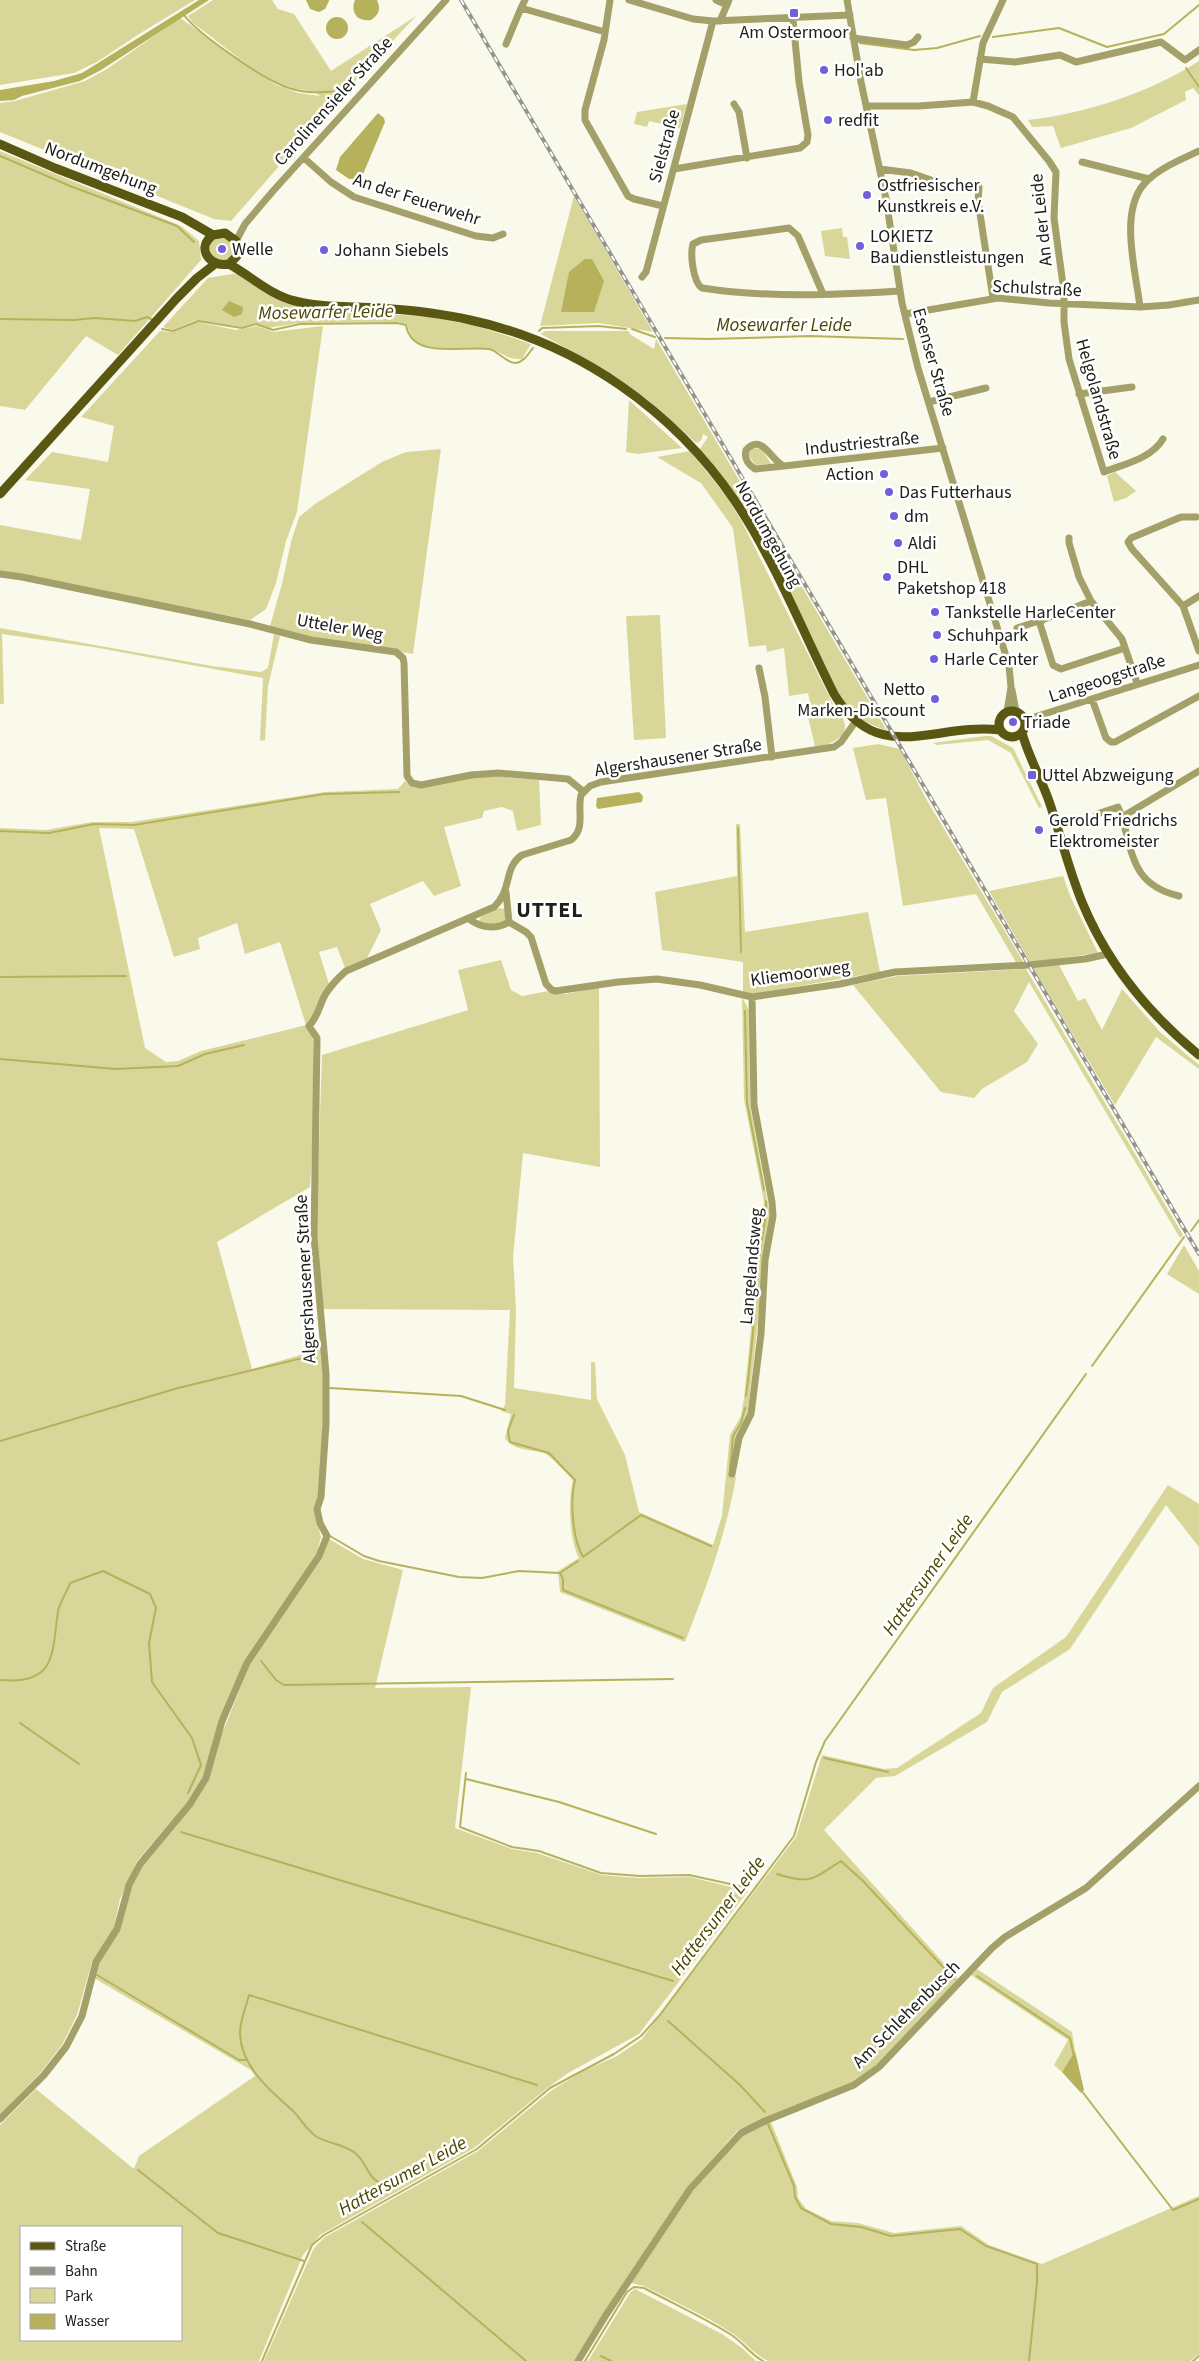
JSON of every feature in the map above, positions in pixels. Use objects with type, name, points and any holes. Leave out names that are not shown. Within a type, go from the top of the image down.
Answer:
[{"type":"main road","name":"Nordumgehung","points":[[0,144],[55,168],[174,214],[190,222],[210,238]]},
{"type":"main road","points":[[221,232],[233,238],[237,256],[229,264],[215,264],[207,258],[205,250],[210,238],[221,232]]},
{"type":"main road","name":"Nordumgehung","points":[[237,256],[252,278]]},
{"type":"main road","points":[[197,278],[207,258]]},
{"type":"main road","points":[[0,494],[197,278],[215,264]]},
{"type":"main road","name":"Nordumgehung","points":[[229,264],[273,292],[295,301],[326,306],[420,311],[499,327],[571,356],[632,394],[681,435],[706,463],[735,502],[762,549],[834,694],[844,709],[856,721],[879,733],[903,738],[999,725]]},
{"type":"main road","points":[[1012,712],[1025,720],[1026,725],[1018,736],[1006,736],[999,725],[1012,712]]},
{"type":"main road","points":[[1018,736],[1045,788],[1082,903],[1108,954],[1146,1005],[1199,1055]]},
{"type":"street","name":"Carolinensieler Straße","points":[[233,238],[446,0]]},
{"type":"street","points":[[506,44],[525,0]]},
{"type":"street","points":[[610,0],[605,32],[585,110],[585,120],[628,196],[663,206]]},
{"type":"street","points":[[629,0],[693,19],[716,21],[850,16]]},
{"type":"street","points":[[716,0],[728,2]]},
{"type":"street","name":"Esenser Straße","points":[[847,0],[880,169],[905,314],[929,402],[1007,659],[1012,688],[1012,712]]},
{"type":"street","points":[[973,102],[983,44],[1003,0]]},
{"type":"street","name":"Sielstraße","points":[[642,277],[646,272],[716,21],[728,2]]},
{"type":"street","points":[[522,8],[605,32]]},
{"type":"street","points":[[674,169],[800,148],[808,139],[793,19]]},
{"type":"street","points":[[853,38],[908,45],[914,42],[918,36]]},
{"type":"street","points":[[980,59],[1015,62],[1060,55],[1067,60],[1076,62],[1161,42],[1185,60],[1199,50]]},
{"type":"street","name":"An der Leide","points":[[867,106],[919,106],[973,102],[996,109],[1013,118],[1056,172],[1054,218],[1064,292],[1063,304]]},
{"type":"street","points":[[734,104],[739,112],[747,158]]},
{"type":"street","points":[[1140,307],[1131,237],[1134,201],[1140,188],[1149,179],[1199,151]]},
{"type":"street","name":"An der Feuerwehr","points":[[304,158],[331,182],[354,197],[476,236],[493,238],[503,234]]},
{"type":"street","points":[[1082,162],[1149,179]]},
{"type":"street","points":[[880,169],[911,173],[931,180]]},
{"type":"street","points":[[979,187],[978,201],[993,298]]},
{"type":"street","points":[[824,294],[798,236],[790,228],[701,240],[693,244],[692,256],[697,283],[702,288],[824,294],[900,291]]},
{"type":"street","name":"Schulstraße","points":[[905,314],[993,298],[1063,304],[1140,307],[1199,300]]},
{"type":"street","name":"Helgolandstraße","points":[[1063,304],[1068,359],[1104,472],[1150,453],[1158,448],[1162,439]]},
{"type":"street","points":[[1079,394],[1132,386]]},
{"type":"street","points":[[929,402],[986,388]]},
{"type":"street","name":"Industriestraße","points":[[784,466],[774,460],[767,447],[753,444],[746,450],[747,460],[755,469],[784,466],[943,448]]},
{"type":"street","points":[[1196,517],[1180,518],[1131,538],[1128,542],[1182,606],[1199,651]]},
{"type":"street","points":[[1069,538],[1068,543],[1079,575],[1091,601],[1122,639],[1137,683]]},
{"type":"street","name":"Utteler Weg","points":[[0,574],[22,576],[250,624],[311,640],[396,652],[403,658],[404,663],[407,776],[412,783],[421,785],[471,775],[498,774],[568,779],[584,792]]},
{"type":"street","points":[[1182,606],[1199,596]]},
{"type":"street","points":[[1017,628],[1091,601]]},
{"type":"street","points":[[1042,620],[1040,624],[1055,668],[1061,669],[1126,648]]},
{"type":"street","name":"Langeoogstraße","points":[[1025,720],[1137,683],[1199,665]]},
{"type":"street","points":[[759,668],[766,697],[772,757]]},
{"type":"street","points":[[1092,699],[1106,738],[1110,742],[1115,742],[1199,696]]},
{"type":"street","name":"Algershausener Straße","points":[[0,2119],[44,2075],[66,2047],[82,2016],[96,1962],[117,1929],[129,1885],[140,1864],[190,1804],[206,1778],[222,1721],[247,1663],[319,1556],[327,1536],[320,1523],[317,1509],[321,1497],[325,1442],[326,1374],[314,1237],[317,1038],[309,1026],[315,1020],[325,995],[334,982],[346,971],[494,907],[502,900],[506,892],[510,869],[517,858],[571,840],[577,835],[580,827],[580,801],[584,792],[590,786],[601,782],[834,747],[841,742],[856,721]]},
{"type":"street","points":[[1122,816],[1199,771]]},
{"type":"street","points":[[1097,814],[1118,807],[1139,872],[1163,892],[1179,896]]},
{"type":"street","points":[[469,919],[478,924],[493,927],[509,922],[506,892]]},
{"type":"street","name":"Kliemoorweg","points":[[509,922],[531,937],[546,984],[552,990],[566,991],[596,984],[656,979],[700,985],[752,997],[840,984],[895,972],[1029,965],[1108,954]]},
{"type":"street","name":"Langelandsweg","points":[[732,1474],[739,1438],[751,1414],[761,1334],[765,1260],[773,1216],[754,1105],[752,997]]},
{"type":"street","name":"Am Schlehenbusch","points":[[578,2361],[606,2315],[690,2189],[740,2133],[765,2121],[854,2086],[866,2078],[926,2020],[992,1948],[1006,1937],[1086,1888],[1199,1786]]},
{"type":"green space","points":[[0,0],[195,0],[97,62],[74,73],[0,85]]},
{"type":"green space","points":[[213,0],[272,0],[278,9],[294,14],[331,71],[416,16],[329,109],[231,221],[214,219],[0,132],[0,103],[15,101],[85,81],[107,69],[180,18],[276,85],[298,93],[320,96],[310,91],[291,88],[265,76],[193,23],[188,16]]},
{"type":"green space","points":[[1199,61],[1199,95],[1193,88],[1185,92],[1186,100],[1131,128],[1061,148],[1053,126],[1032,127],[1028,120],[1072,113],[1117,100],[1139,92]]},
{"type":"green space","points":[[687,104],[680,128],[649,121],[647,127],[634,124],[637,112]]},
{"type":"green space","points":[[0,151],[181,226],[199,241],[201,260],[118,355],[86,336],[25,410],[0,406]]},
{"type":"green space","points":[[574,196],[653,332],[599,323],[540,326]]},
{"type":"green space","points":[[842,228],[843,237],[847,237],[850,259],[825,256],[821,231]]},
{"type":"green space","points":[[221,237],[226,238],[232,244],[232,254],[226,260],[221,261],[216,260],[210,254],[209,249],[210,244],[216,238]]},
{"type":"green space","points":[[239,273],[269,295],[310,309],[436,318],[484,329],[531,344],[522,359],[507,357],[489,349],[429,347],[419,343],[412,335],[407,324],[398,322],[299,323],[268,328],[256,323],[242,327],[196,320],[172,330],[163,327],[208,278]]},
{"type":"green space","points":[[197,322],[236,330],[257,326],[273,332],[323,326],[297,512],[286,541],[276,583],[266,609],[250,620],[0,572],[0,525],[81,540],[90,489],[25,480],[52,452],[108,462],[114,426],[81,417],[160,331],[173,332]]},
{"type":"green space","points":[[545,331],[628,331],[631,335],[654,349],[656,339],[887,731],[863,721],[840,698],[777,570],[699,450],[708,437],[703,434],[702,439],[698,443],[695,442],[648,400],[602,369],[541,334]]},
{"type":"green space","points":[[629,400],[682,448],[638,454],[626,452]]},
{"type":"green space","points":[[751,448],[762,449],[771,464],[755,465],[748,454]]},
{"type":"green space","points":[[441,449],[413,654],[324,640],[270,626],[299,517],[315,504],[382,462],[406,452]]},
{"type":"green space","points":[[690,451],[727,497],[741,520],[835,708],[841,716],[845,728],[843,734],[833,742],[817,748],[815,746],[807,713],[812,712],[808,693],[789,696],[784,648],[767,652],[766,645],[749,647],[733,528],[701,483],[657,457]]},
{"type":"green space","points":[[1115,472],[1136,491],[1126,498],[1114,502],[1107,476]]},
{"type":"green space","points":[[660,615],[666,738],[634,740],[626,616]]},
{"type":"green space","points":[[0,628],[212,666],[261,672],[268,668],[274,634],[280,636],[268,686],[265,740],[260,741],[263,678],[93,647],[2,634],[4,704],[0,704]]},
{"type":"green space","points":[[991,736],[1013,748],[1042,807],[1039,808],[1011,753],[988,740],[937,745],[933,743]]},
{"type":"green space","points":[[878,744],[900,749],[925,797],[1024,963],[1017,964],[976,894],[903,906],[886,798],[866,800],[853,748]]},
{"type":"green space","points":[[485,775],[539,780],[541,825],[517,831],[513,811],[502,807],[484,811],[482,818],[444,827],[461,886],[434,896],[423,881],[370,904],[381,930],[367,958],[345,968],[337,947],[319,952],[329,984],[313,1018],[306,1026],[313,1038],[314,1121],[310,1187],[217,1242],[252,1369],[324,1348],[324,1424],[318,1496],[314,1509],[321,1537],[317,1552],[283,1607],[247,1658],[203,1776],[188,1801],[137,1861],[120,1899],[114,1927],[109,1939],[92,1962],[77,2015],[62,2045],[41,2072],[0,2114],[0,828],[46,830],[92,822],[132,822],[325,792],[398,789],[405,781],[412,787],[421,788]],"holes":[[[99,828],[134,829],[174,957],[200,949],[198,938],[237,923],[245,954],[280,942],[306,1025],[201,1051],[178,1061],[166,1062],[145,1048]]]},
{"type":"green space","points":[[736,824],[740,824],[745,932],[868,912],[880,972],[753,994],[743,993],[743,962],[662,950],[655,892],[737,876]]},
{"type":"green space","points":[[1063,876],[1071,898],[1098,953],[1030,962],[989,891]]},
{"type":"green space","points":[[498,908],[505,909],[505,921],[499,924],[492,924],[479,921],[481,917]]},
{"type":"green space","points":[[501,960],[511,990],[522,996],[548,991],[566,994],[599,987],[600,1167],[523,1153],[513,1257],[516,1310],[514,1388],[591,1400],[591,1362],[595,1362],[597,1399],[625,1455],[639,1512],[713,1545],[722,1516],[730,1435],[741,1416],[744,1398],[764,1202],[744,1099],[742,997],[749,1010],[750,1103],[770,1216],[747,1418],[730,1476],[736,1477],[732,1499],[715,1561],[685,1642],[560,1592],[558,1571],[579,1558],[573,1541],[570,1519],[570,1498],[573,1480],[547,1454],[522,1449],[512,1445],[505,1438],[511,1414],[501,1411],[505,1405],[510,1310],[323,1309],[316,1237],[322,1055],[468,1010],[458,970]]},
{"type":"green space","points":[[1059,965],[1078,1001],[1085,998],[1102,1030],[1122,989],[1160,1032],[1199,1065],[1199,1069],[1156,1037],[1115,1105],[1033,968]]},
{"type":"green space","points":[[1026,969],[1183,1235],[1180,1238],[1029,982],[1014,1011],[1038,1044],[1027,1062],[982,1089],[974,1098],[941,1092],[853,985],[898,976]]},
{"type":"green space","points":[[1184,1245],[1199,1271],[1199,1294],[1167,1274]]},
{"type":"green space","points":[[1168,1485],[1199,1504],[1199,1547],[1166,1505],[1070,1649],[1002,1692],[987,1722],[895,1776],[876,1778],[824,1830],[958,1979],[876,2065],[851,2084],[738,2130],[687,2188],[576,2361],[264,2361],[314,2248],[325,2237],[478,2151],[552,2090],[584,2071],[617,2056],[642,2039],[796,1837],[822,1755],[884,1769],[897,1768],[981,1713],[993,1688],[1066,1637]]},
{"type":"green space","points":[[329,1539],[363,1559],[403,1570],[375,1688],[471,1687],[455,1828],[512,1849],[537,1853],[602,1875],[638,1878],[690,1877],[748,1891],[639,2034],[568,2073],[474,2148],[320,2235],[303,2255],[259,2361],[0,2361],[0,2125],[36,2089],[134,2169],[139,2156],[255,2076],[251,2070],[94,1978],[98,1964],[120,1929],[131,1889],[142,1866],[192,1806],[250,1665],[320,1560]]},
{"type":"green space","points":[[977,1969],[1072,2032],[1075,2051],[1062,2072],[1054,2065],[1068,2040],[971,1975]]},
{"type":"green space","points":[[771,2122],[797,2187],[798,2198],[806,2209],[831,2221],[858,2223],[894,2233],[961,2226],[989,2245],[1042,2264],[1199,2196],[1199,2354],[1190,2361],[768,2361],[758,2355],[742,2340],[711,2320],[644,2286],[631,2283],[693,2191],[743,2135]]},
{"type":"green space","points":[[635,2289],[722,2334],[756,2361],[588,2361],[630,2293]]},
{"type":"water","points":[[199,0],[209,0],[101,70],[80,81],[22,96],[14,100],[0,101],[0,90],[54,81],[82,73]]},
{"type":"water","points":[[306,0],[329,1],[325,9],[319,12],[310,9]]},
{"type":"water","points":[[355,0],[377,0],[379,9],[376,16],[371,20],[358,18],[353,8]]},
{"type":"water","points":[[337,17],[345,20],[348,28],[345,36],[337,39],[329,36],[326,28],[329,20]]},
{"type":"water","points":[[378,113],[384,118],[385,122],[361,179],[349,179],[336,170],[340,157]]},
{"type":"water","points":[[585,259],[592,259],[604,281],[594,312],[561,312],[569,272]]},
{"type":"water","points":[[229,301],[243,307],[242,314],[234,317],[222,310]]},
{"type":"water","points":[[639,792],[643,796],[642,802],[598,809],[596,806],[597,798]]},
{"type":"water","points":[[1075,2051],[1084,2090],[1081,2093],[1062,2072]]},
{"type":"waterway","points":[[993,37],[1059,28],[1107,47],[1164,34],[1199,5]]},
{"type":"waterway","points":[[184,15],[203,34],[234,57],[281,85],[304,92],[342,91]]},
{"type":"waterway","points":[[860,43],[914,50],[937,48],[980,36]]},
{"type":"waterway","points":[[1186,68],[1199,87]]},
{"type":"waterway","points":[[0,156],[70,186],[177,226],[194,242]]},
{"type":"waterway","name":"Mosewarfer Leide","points":[[0,319],[74,320],[94,318],[135,321],[147,317],[153,320]]},
{"type":"waterway","name":"Mosewarfer Leide","points":[[162,329],[173,331],[198,321],[242,328],[256,324],[273,330],[300,324],[397,323],[406,325],[410,336],[418,343],[429,347],[441,349],[489,349],[516,363],[524,359],[533,348]]},
{"type":"waterway","name":"Mosewarfer Leide","points":[[539,331],[542,328],[599,326],[626,329]]},
{"type":"waterway","name":"Mosewarfer Leide","points":[[632,329],[655,337]]},
{"type":"waterway","name":"Mosewarfer Leide","points":[[665,338],[710,339],[810,336],[903,339]]},
{"type":"waterway","points":[[0,831],[49,833],[94,824],[134,825],[324,794],[399,792]]},
{"type":"waterway","points":[[738,828],[741,952]]},
{"type":"waterway","points":[[0,977],[126,976]]},
{"type":"waterway","points":[[745,1011],[747,1103],[764,1190]]},
{"type":"waterway","points":[[0,1059],[116,1069],[178,1066],[205,1054],[244,1045]]},
{"type":"waterway","points":[[746,1396],[766,1201]]},
{"type":"waterway","name":"Hattersumer Leide","points":[[1191,1231],[1199,1220]]},
{"type":"waterway","name":"Hattersumer Leide","points":[[1092,1366],[1184,1237]]},
{"type":"waterway","points":[[0,1441],[178,1388],[315,1355]]},
{"type":"waterway","name":"Hattersumer Leide","points":[[262,2361],[312,2245],[324,2235],[477,2149],[550,2088],[614,2054],[641,2036],[659,2016],[794,1836],[816,1762],[825,1741],[1086,1374]]},
{"type":"waterway","points":[[330,1388],[461,1396],[505,1410]]},
{"type":"waterway","points":[[730,1469],[733,1436],[741,1423],[745,1408]]},
{"type":"waterway","points":[[514,1415],[508,1431],[510,1442],[549,1453],[575,1480],[573,1488],[574,1530],[583,1557],[641,1515],[711,1546]]},
{"type":"waterway","points":[[330,1536],[364,1556],[379,1561],[459,1577],[482,1578],[519,1571],[560,1573],[578,1561]]},
{"type":"waterway","points":[[0,1680],[32,1678],[48,1664],[52,1653],[58,1611],[70,1583],[103,1571],[150,1594],[156,1608],[149,1643],[152,1682],[192,1738],[201,1765],[188,1793]]},
{"type":"waterway","points":[[560,1573],[563,1579],[563,1590],[683,1638]]},
{"type":"waterway","points":[[261,1661],[276,1680],[284,1685],[673,1679]]},
{"type":"waterway","points":[[20,1723],[79,1764]]},
{"type":"waterway","points":[[824,1758],[888,1772]]},
{"type":"waterway","points":[[466,1773],[460,1827],[512,1847],[539,1851],[601,1873],[640,1876],[689,1875],[744,1887]]},
{"type":"waterway","points":[[466,1779],[559,1802],[656,1834]]},
{"type":"waterway","points":[[181,1832],[673,1981]]},
{"type":"waterway","points":[[777,1874],[797,1879],[811,1878],[841,1861],[863,1881],[954,1979]]},
{"type":"waterway","points":[[97,1975],[239,2060],[246,2060]]},
{"type":"waterway","points":[[977,1976],[1070,2038],[1074,2056]]},
{"type":"waterway","points":[[385,2186],[370,2174],[355,2153],[313,2134],[294,2112],[257,2076],[250,2066],[241,2044],[240,2028],[249,1995],[537,2085]]},
{"type":"waterway","points":[[668,2021],[740,2085],[765,2112]]},
{"type":"waterway","points":[[1081,2090],[1173,2210],[1199,2199]]},
{"type":"waterway","points":[[768,2124],[794,2186],[795,2197],[801,2208],[831,2224],[861,2227],[891,2236],[960,2229],[986,2246],[1037,2264],[1037,2283],[1029,2361]]},
{"type":"waterway","points":[[138,2170],[218,2233],[304,2261]]},
{"type":"waterway","points":[[362,2222],[526,2361]]},
{"type":"waterway","points":[[585,2361],[627,2292],[634,2287],[644,2288],[720,2328],[735,2337],[763,2361]]},
{"type":"waterway","points":[[601,2356],[611,2361]]},
{"type":"waterway","points":[[1193,2361],[1199,2356]]},
{"type":"railway","points":[[461,0],[1199,1254]]},
{"type":"place","name":"Am Ostermoor","points":[[794,13]]},
{"type":"place","name":"Hol'ab","points":[[824,70]]},
{"type":"place","name":"redfit","points":[[828,120]]},
{"type":"place","name":"Ostfriesischer Kunstkreis e.V.","points":[[867,195]]},
{"type":"place","name":"LOKIETZ Baudienstleistungen","points":[[860,246]]},
{"type":"place","name":"Welle","points":[[222,249]]},
{"type":"place","name":"Johann Siebels","points":[[324,250]]},
{"type":"place","name":"Action","points":[[884,474]]},
{"type":"place","name":"Das Futterhaus","points":[[889,492]]},
{"type":"place","name":"dm","points":[[894,516]]},
{"type":"place","name":"Aldi","points":[[898,543]]},
{"type":"place","name":"DHL Paketshop 418","points":[[887,577]]},
{"type":"place","name":"Tankstelle HarleCenter","points":[[935,612]]},
{"type":"place","name":"Schuhpark","points":[[937,635]]},
{"type":"place","name":"Harle Center","points":[[934,659]]},
{"type":"place","name":"Netto Marken-Discount","points":[[935,699]]},
{"type":"place","name":"Triade","points":[[1013,722]]},
{"type":"place","name":"Uttel Abzweigung","points":[[1032,775]]},
{"type":"place","name":"Gerold Friedrichs Elektromeister","points":[[1039,830]]},
{"type":"district","name":"UTTEL","points":[[550,909]]}]
